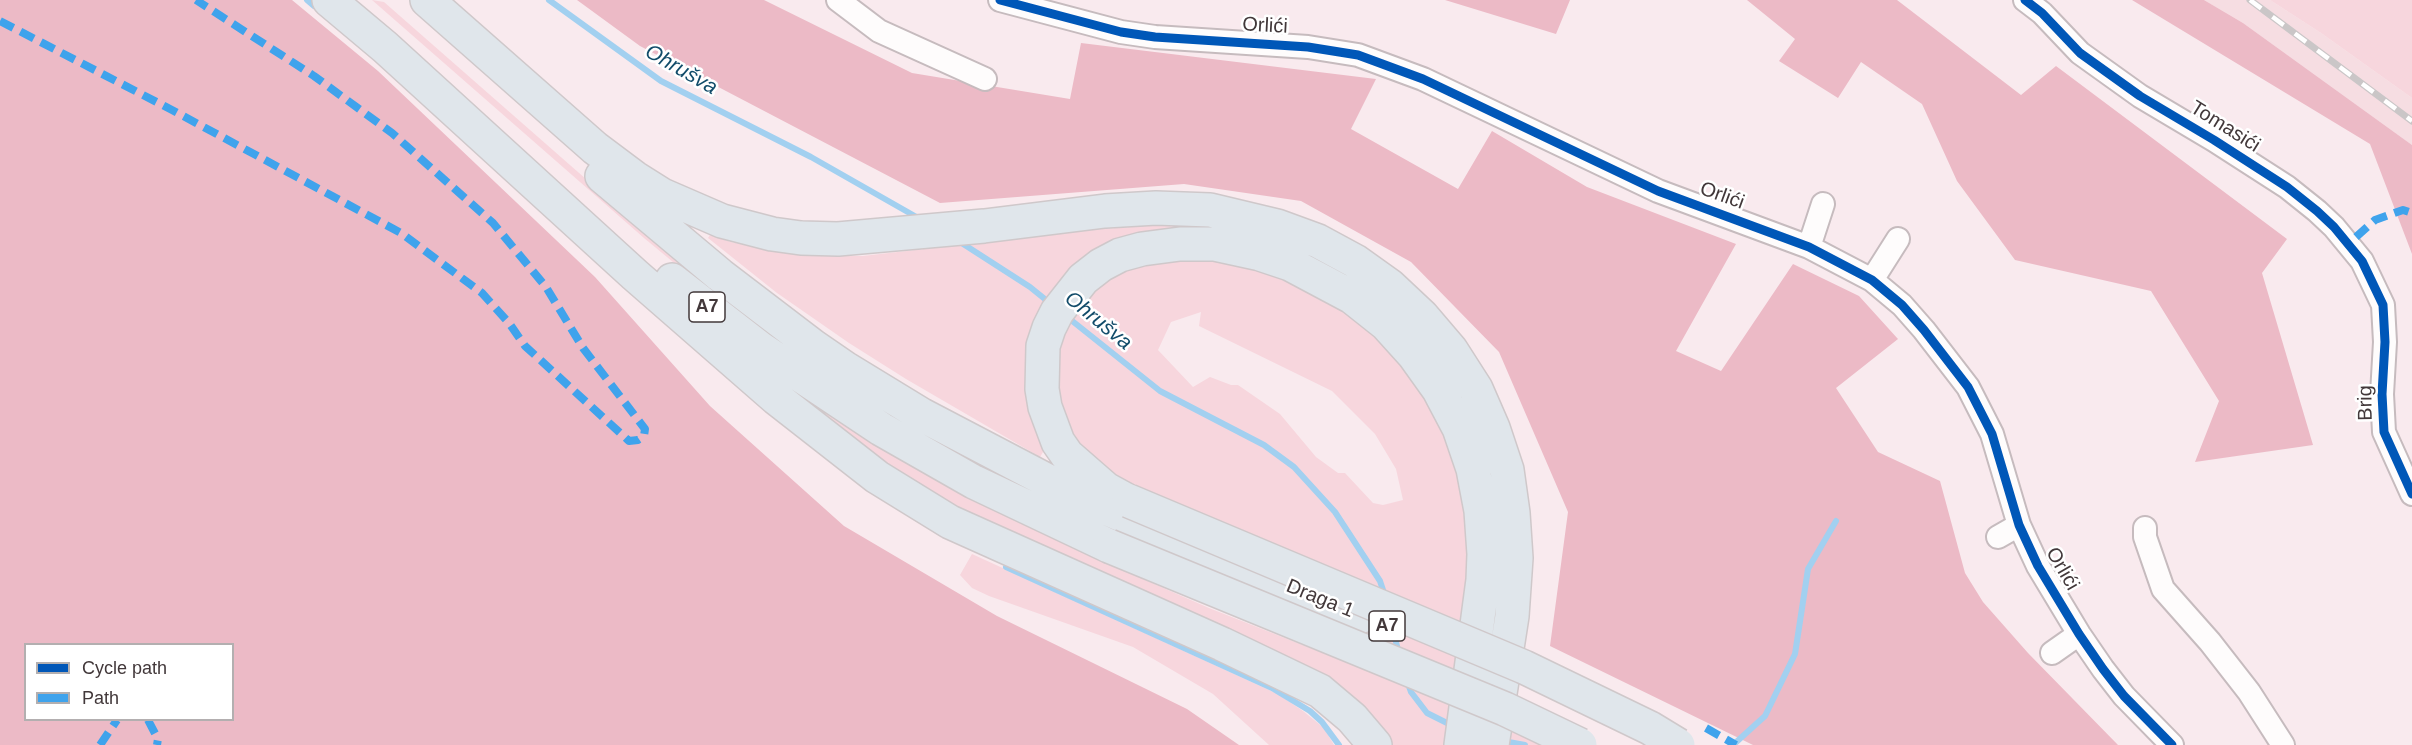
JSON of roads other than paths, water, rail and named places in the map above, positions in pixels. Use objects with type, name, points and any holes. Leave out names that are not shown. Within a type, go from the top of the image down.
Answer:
[{"type":"highway","points":[[329,0],[385,47],[644,283],[776,398],[877,477],[950,522],[1222,644],[1320,691],[1352,718],[1375,745]]},
{"type":"highway","name":"A7","points":[[352,0],[657,268],[761,349],[881,429],[974,482],[1120,521]]},
{"type":"highway","name":"A7","points":[[405,0],[640,210],[720,275],[813,345],[845,368],[922,415],[1120,521]]},
{"type":"highway","points":[[427,0],[595,148],[634,178],[697,212],[747,228],[801,238],[838,239],[973,227],[1105,211],[1156,208],[1218,211],[1277,226],[1318,241],[1355,261],[1390,286],[1422,316],[1451,350],[1476,389],[1493,428],[1507,470],[1516,558],[1512,616],[1492,745]]},
{"type":"highway","points":[[1461,745],[1480,611],[1484,554],[1481,511],[1473,469],[1459,428],[1439,390],[1414,355],[1386,324],[1360,303],[1314,275],[1260,254],[1214,244],[1161,245],[1120,255],[1101,265],[1083,279],[1069,295],[1048,328],[1043,346],[1041,368],[1045,407],[1058,442],[1067,455],[1106,489],[1120,521],[1524,668],[1650,728],[1678,745]]},
{"type":"highway","name":"Draga 1","points":[[1120,521],[1191,581],[1464,692],[1580,745]]},
{"type":"highway","name":"Draga 1","points":[[1120,521],[1485,667],[1648,745]]},
{"type":"street","points":[[838,0],[879,31],[985,79]]},
{"type":"street","name":"Orlići","points":[[1000,0],[1121,32],[1155,37],[1308,47],[1358,56],[1423,79],[1658,191],[1809,247],[1872,280],[1902,305],[1968,387],[1992,434],[2019,525],[2038,566],[2079,634],[2124,696],[2172,745]]},
{"type":"street","name":"Tomasići","points":[[2025,0],[2080,53],[2140,96],[2214,140],[2287,188],[2317,211],[2334,227],[2362,261],[2383,305]]},
{"type":"street","points":[[1809,247],[1823,204]]},
{"type":"street","points":[[1872,280],[1898,239]]},
{"type":"street","name":"Brig","points":[[2383,305],[2384,432],[2412,494]]},
{"type":"street","points":[[1998,537],[2019,525]]},
{"type":"street","points":[[2145,528],[2145,537],[2163,589],[2210,642],[2249,692],[2283,745]]},
{"type":"street","points":[[2052,653],[2079,634]]},
{"type":"waterway","points":[[307,0],[314,6]]},
{"type":"waterway","name":"Ohrušva","points":[[549,0],[661,81],[811,157],[920,219]]},
{"type":"waterway","name":"Ohrušva","points":[[957,240],[1030,287],[1051,304]]},
{"type":"waterway","name":"Ohrušva","points":[[1066,316],[1160,391],[1264,445],[1294,467],[1335,512],[1380,581],[1385,596]]},
{"type":"waterway","points":[[1733,745],[1765,716],[1795,654],[1808,569],[1836,521]]},
{"type":"waterway","points":[[1006,567],[1272,688],[1310,711],[1322,722],[1339,745]]},
{"type":"waterway","name":"Ohrušva","points":[[1391,623],[1399,654]]},
{"type":"waterway","name":"Ohrušva","points":[[1407,681],[1411,692],[1427,713],[1453,726]]},
{"type":"waterway","name":"Ohrušva","points":[[1503,741],[1525,745]]},
{"type":"railway","points":[[2250,0],[2412,121]]}]
